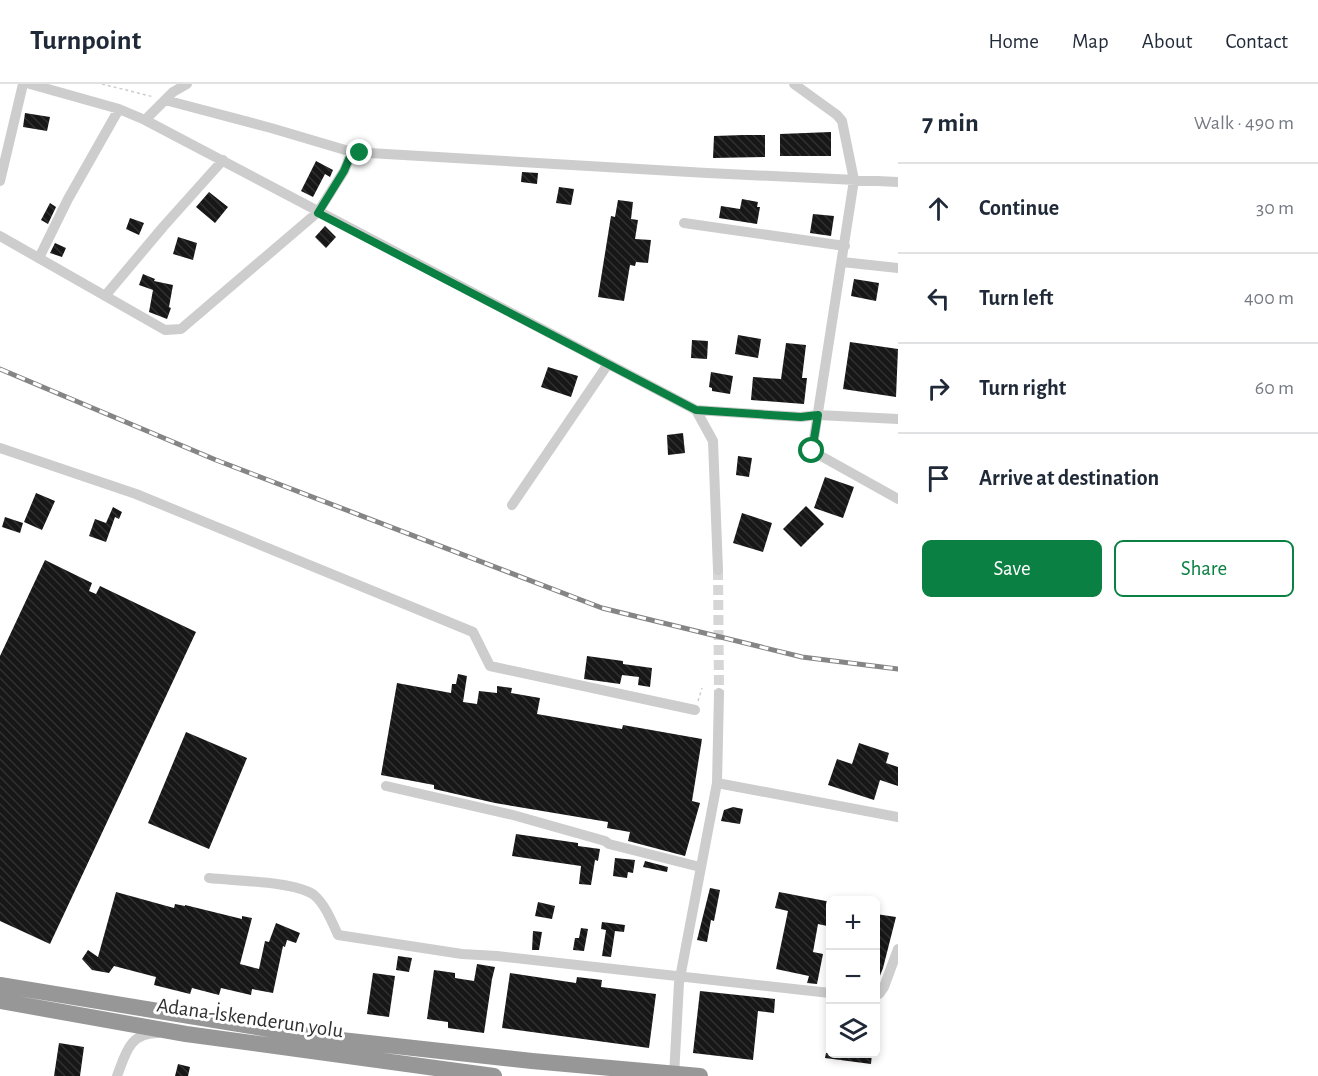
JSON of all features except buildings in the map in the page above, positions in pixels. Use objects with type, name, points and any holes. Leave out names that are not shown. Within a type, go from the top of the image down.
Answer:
[{"type":"highway","points":[[0,985],[322,1038],[700,1076]]},
{"type":"highway","name":"Adana-İskenderun yolu","points":[[0,1001],[186,1034],[494,1076]]},
{"type":"street","points":[[0,182],[24,84]]},
{"type":"street","points":[[30,84],[119,109],[145,120],[696,410],[801,417],[818,415],[898,419]]},
{"type":"street","points":[[145,120],[173,92],[187,84]]},
{"type":"street","points":[[794,84],[842,121],[854,180],[812,451],[898,499]]},
{"type":"street","points":[[165,100],[352,152],[898,182]]},
{"type":"street","points":[[39,258],[68,199],[119,109]]},
{"type":"street","points":[[0,236],[165,330],[181,328],[318,213],[344,171],[352,152]]},
{"type":"street","points":[[105,296],[223,160]]},
{"type":"street","points":[[684,223],[844,246]]},
{"type":"street","points":[[842,262],[898,268]]},
{"type":"street","points":[[512,505],[609,364]]},
{"type":"street","points":[[696,410],[713,441],[717,570]]},
{"type":"street","points":[[0,448],[135,494],[473,632],[490,666],[694,710]]},
{"type":"street","points":[[674,1075],[680,975],[717,783],[719,693]]},
{"type":"street","points":[[717,783],[898,817]]},
{"type":"street","points":[[386,786],[513,815],[609,844],[700,867]]},
{"type":"street","points":[[209,878],[289,886],[314,896],[327,913],[338,935],[462,954],[652,972],[826,992]]},
{"type":"street","points":[[880,993],[898,949]]},
{"type":"street","points":[[117,1076],[130,1043],[148,1033],[186,1034]]},
{"type":"path","points":[[102,84],[165,100]]},
{"type":"path","points":[[694,710],[702,688]]},
{"type":"tunnel","points":[[718,570],[719,693]]},
{"type":"railway","points":[[0,369],[216,460],[602,608],[802,657],[898,669]]},
{"type":"route","points":[[360,153],[352,152],[344,171],[318,213],[696,410],[801,417],[818,415],[812,451]]}]
